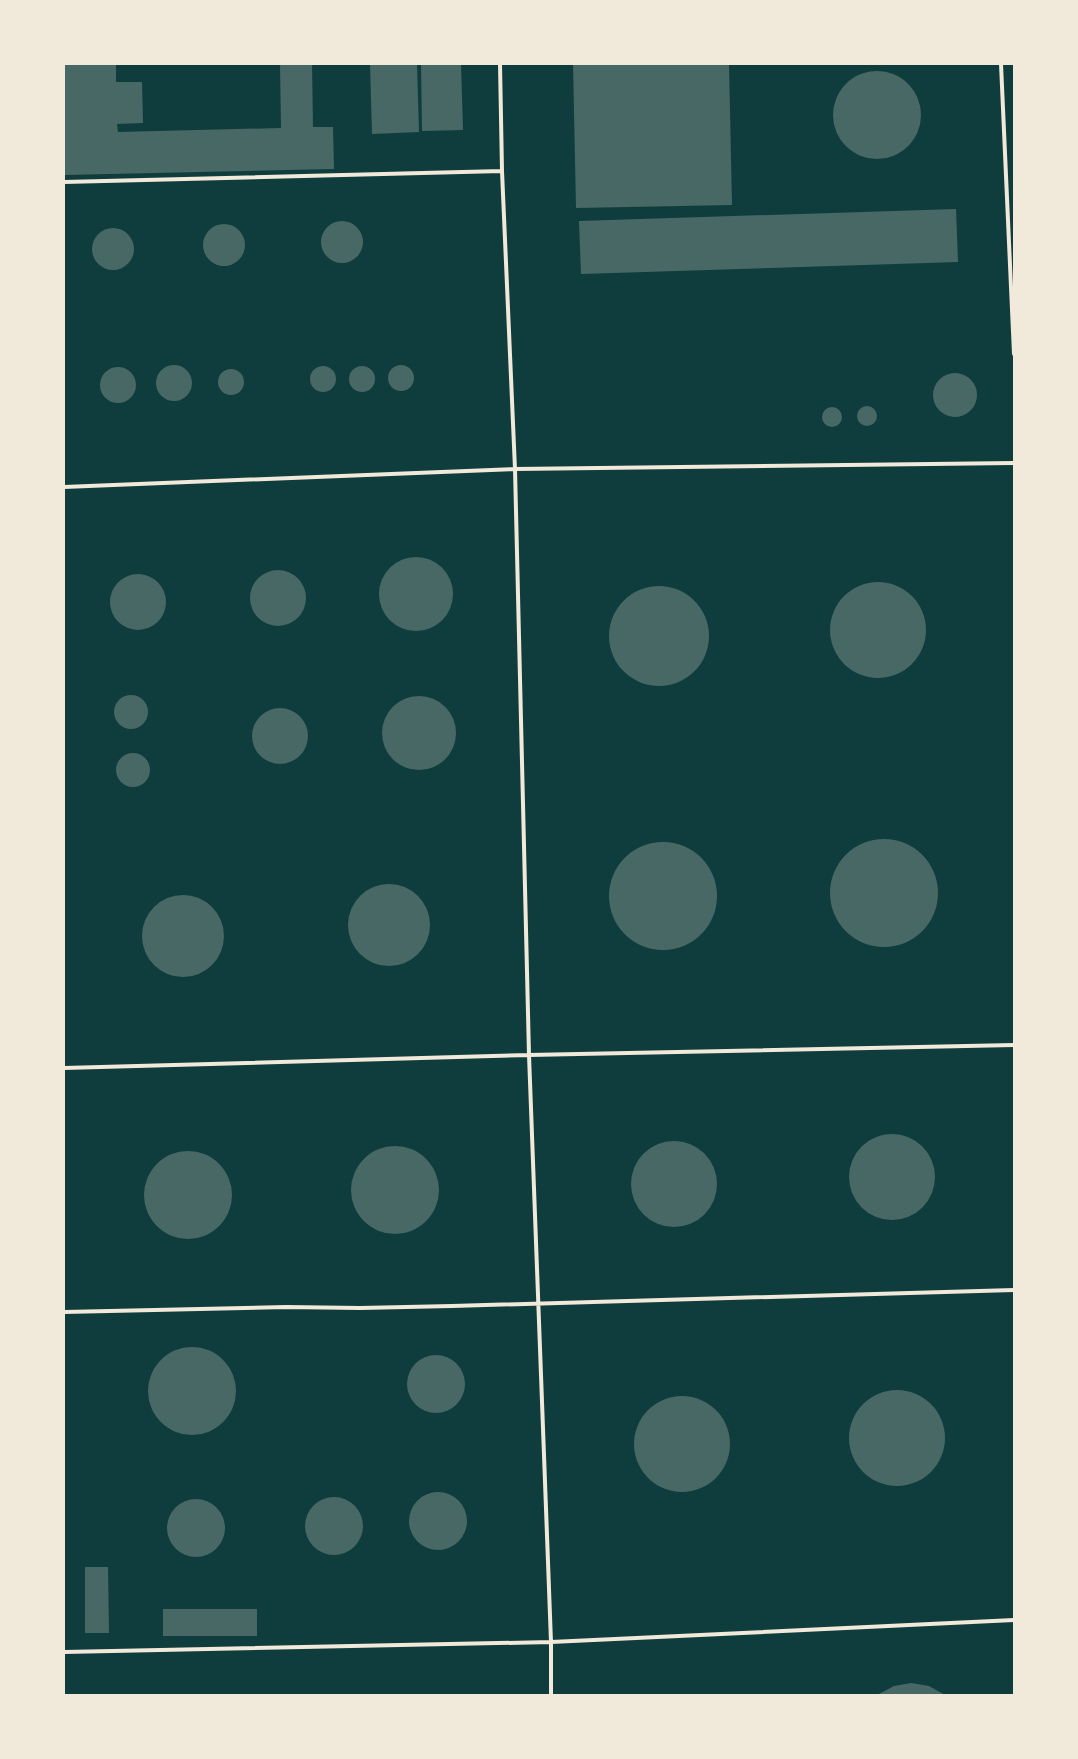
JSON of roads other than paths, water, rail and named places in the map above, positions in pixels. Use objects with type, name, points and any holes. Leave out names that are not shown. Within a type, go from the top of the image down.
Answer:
[{"type":"lane","points":[[500,64],[502,171],[515,469],[529,1055],[551,1642],[551,1695]]},
{"type":"lane","points":[[1001,64],[1014,354]]},
{"type":"lane","points":[[64,182],[502,171]]},
{"type":"lane","points":[[64,487],[515,469],[1014,464]]},
{"type":"lane","points":[[64,1068],[529,1055],[1014,1045]]},
{"type":"lane","points":[[64,1312],[286,1307],[396,1307],[1014,1290]]},
{"type":"lane","points":[[64,1652],[551,1642],[1014,1620]]}]
